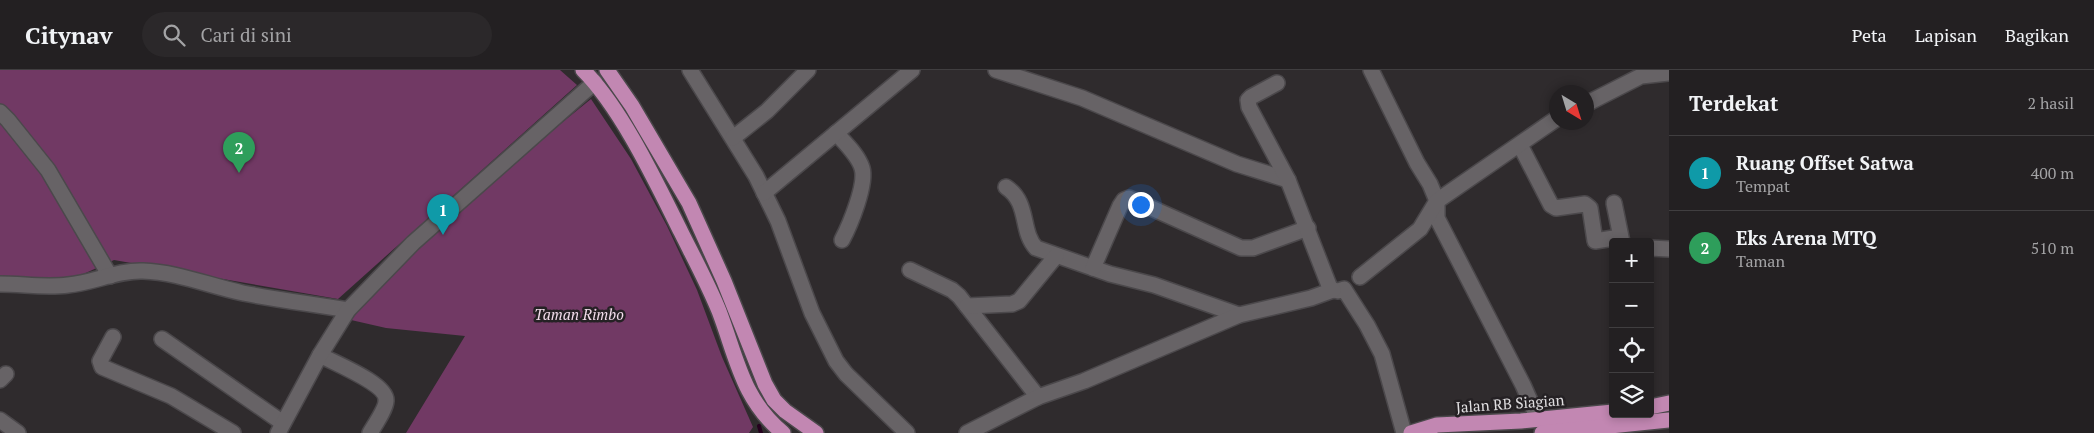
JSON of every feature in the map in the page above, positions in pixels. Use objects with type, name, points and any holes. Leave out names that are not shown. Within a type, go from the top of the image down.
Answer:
[{"type":"highway","points":[[583,70],[595,82],[643,159],[670,210],[718,310],[746,389],[756,406],[769,422],[783,433]]},
{"type":"highway","points":[[607,70],[646,128],[689,203],[724,281],[765,384],[774,400],[785,411],[816,433]]},
{"type":"highway","points":[[670,210],[689,203]]},
{"type":"highway","points":[[1654,406],[1669,403]]},
{"type":"highway","name":"Jalan RB Siagian","points":[[1540,426],[1609,413]]},
{"type":"highway","name":"Jalan RB Siagian","points":[[1411,433],[1437,425],[1540,426],[1669,420]]},
{"type":"street","points":[[733,138],[768,111],[808,70]]},
{"type":"street","points":[[764,193],[836,133],[893,76],[912,70]]},
{"type":"street","points":[[996,70],[1082,98],[1237,164],[1288,180]]},
{"type":"street","points":[[1373,71],[1437,201],[1437,218],[1523,384],[1540,426]]},
{"type":"street","points":[[695,72],[778,221],[812,313],[836,361],[846,374],[907,433]]},
{"type":"street","points":[[1594,100],[1641,76],[1669,73]]},
{"type":"street","points":[[162,339],[280,428],[348,310],[413,244],[595,82]]},
{"type":"street","points":[[1277,83],[1251,97],[1248,104],[1288,180],[1330,288],[1333,290]]},
{"type":"street","points":[[0,112],[48,170],[110,276]]},
{"type":"street","points":[[1360,277],[1420,229],[1437,201],[1549,125]]},
{"type":"street","points":[[836,133],[862,166],[863,174],[854,216],[842,240]]},
{"type":"street","points":[[1520,145],[1551,205],[1556,208],[1585,204],[1590,208],[1595,241],[1609,240]]},
{"type":"street","points":[[1006,187],[1018,198],[1033,245],[1056,256],[1154,285],[1239,315]]},
{"type":"street","points":[[1094,268],[1120,206],[1124,200],[1129,198],[1241,248],[1253,248],[1308,228]]},
{"type":"street","points":[[1614,203],[1621,238]]},
{"type":"street","points":[[1654,248],[1669,248]]},
{"type":"street","points":[[967,306],[1012,304],[1019,301],[1056,256]]},
{"type":"street","points":[[910,270],[952,290],[967,306],[1038,397]]},
{"type":"street","points":[[0,284],[48,287],[68,286],[142,271],[242,293],[348,310]]},
{"type":"street","points":[[967,433],[1038,397],[1084,381],[1239,315],[1312,298],[1333,290],[1344,289],[1367,325],[1382,354],[1404,433]]},
{"type":"street","points":[[114,337],[100,361],[102,367],[171,396],[233,433]]},
{"type":"street","points":[[320,356],[376,385],[384,393],[386,404],[370,433]]},
{"type":"street","points":[[0,420],[18,433]]},
{"type":"green space","points":[[0,70],[560,70],[577,85],[338,299],[114,260],[66,282],[0,278]]},
{"type":"green space","name":"Taman Rimbo","points":[[591,99],[631,159],[667,226],[697,290],[722,357],[753,427],[749,433],[406,433],[465,336],[386,328],[351,320],[368,294],[457,208]]},
{"type":"waterway","points":[[759,426],[761,433]]},
{"type":"place","name":"Eks Arena MTQ","points":[[239,173]]},
{"type":"place","name":"Ruang Offset Satwa","points":[[443,235]]}]
